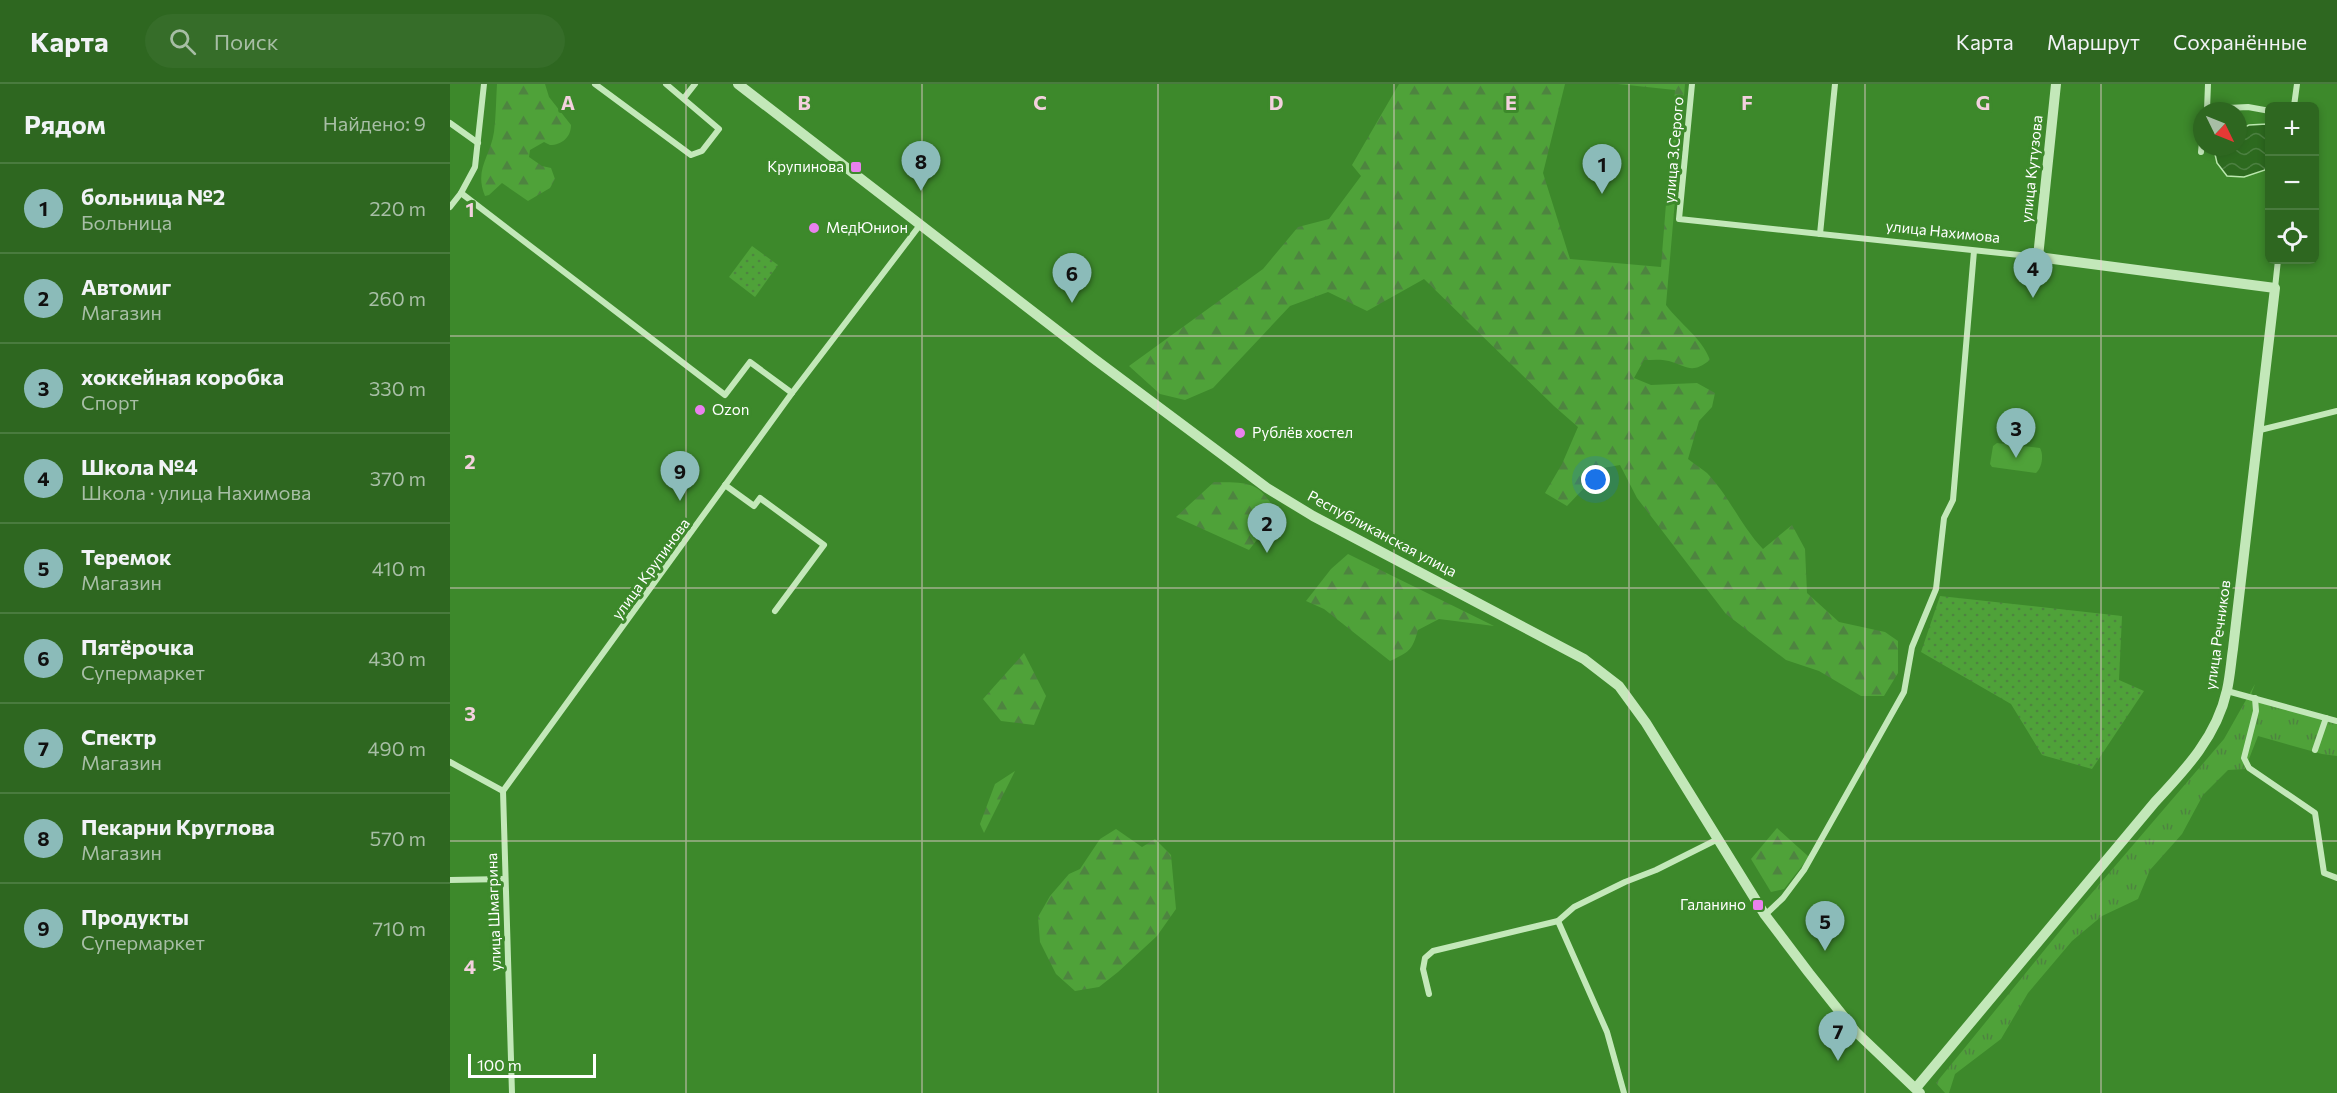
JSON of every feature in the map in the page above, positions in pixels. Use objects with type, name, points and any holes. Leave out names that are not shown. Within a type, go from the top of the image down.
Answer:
[{"type":"street","points":[[450,207],[461,193],[475,167],[484,84]]},
{"type":"street","points":[[595,84],[691,155],[702,151],[719,129],[666,84]]},
{"type":"street","points":[[684,98],[695,84]]},
{"type":"street","name":"Республиканская улица","points":[[738,84],[1267,488],[1313,516],[1584,658],[1619,686],[1646,723],[1765,915],[1857,1032],[1918,1091]]},
{"type":"street","name":"улица З.Серого","points":[[1679,219],[1692,84]]},
{"type":"street","points":[[1820,234],[1835,84]]},
{"type":"street","name":"улица Кутузова","points":[[2038,257],[2056,84]]},
{"type":"street","points":[[2207,102],[2208,84]]},
{"type":"street","points":[[2295,102],[2297,84]]},
{"type":"street","points":[[2247,107],[2265,110]]},
{"type":"street","points":[[450,123],[478,143]]},
{"type":"street","points":[[461,193],[725,395],[750,362],[792,393]]},
{"type":"street","name":"улица Нахимова","points":[[1679,219],[2038,257],[2275,288]]},
{"type":"street","name":"улица Крупинова","points":[[503,791],[792,393],[920,225]]},
{"type":"street","points":[[1765,915],[1783,898],[1804,870],[1904,692],[1912,647],[1936,589],[1944,518],[1953,500],[1974,251]]},
{"type":"street","name":"улица Речников","points":[[1918,1091],[2194,759],[2213,728],[2227,691],[2260,429],[2278,264]]},
{"type":"street","points":[[2260,429],[2337,411]]},
{"type":"street","points":[[725,485],[754,506],[760,498],[824,545],[776,611]]},
{"type":"street","points":[[2227,691],[2337,721]]},
{"type":"street","points":[[2255,699],[2256,711],[2244,758],[2249,768],[2315,813],[2324,873],[2337,878]]},
{"type":"street","points":[[2315,750],[2326,718]]},
{"type":"street","points":[[450,762],[503,791]]},
{"type":"street","name":"улица Шмагрина","points":[[503,791],[512,1093]]},
{"type":"street","points":[[1429,994],[1423,969],[1425,958],[1433,951],[1557,921],[1574,907],[1718,839]]},
{"type":"street","points":[[450,880],[505,879]]},
{"type":"street","points":[[1557,921],[1607,1032],[1624,1093]]},
{"type":"green space","points":[[497,84],[545,84],[549,97],[571,125],[568,137],[562,142],[550,145],[544,142],[530,150],[529,157],[542,166],[551,168],[555,179],[550,188],[528,201],[502,183],[485,196],[482,187],[482,171],[494,132]]},
{"type":"green space","points":[[1399,84],[1565,84],[1543,173],[1570,259],[1661,267],[1675,90],[1618,84],[1685,84],[1666,305],[1696,338],[1710,360],[1699,367],[1690,368],[1666,360],[1644,360],[1634,378],[1651,385],[1697,383],[1715,393],[1712,407],[1699,421],[1688,459],[1715,482],[1763,549],[1792,525],[1805,549],[1807,593],[1839,622],[1885,632],[1898,641],[1898,673],[1884,696],[1861,696],[1819,671],[1786,660],[1726,614],[1637,498],[1620,465],[1603,468],[1567,506],[1545,493],[1562,464],[1578,427],[1424,279],[1367,311],[1328,292],[1290,306],[1213,388],[1185,400],[1160,394],[1129,366],[1263,269],[1298,227],[1329,219],[1361,176],[1352,165]]},
{"type":"green space","points":[[752,246],[778,265],[755,297],[729,277]]},
{"type":"green space","points":[[1997,443],[2040,448],[2042,458],[2038,471],[2036,473],[1992,467],[1990,464],[1993,446]]},
{"type":"green space","points":[[1214,482],[1245,484],[1258,489],[1271,503],[1277,514],[1249,550],[1176,517]]},
{"type":"green space","points":[[1348,554],[1494,626],[1439,619],[1418,630],[1409,650],[1390,661],[1324,609],[1306,601],[1331,569]]},
{"type":"green space","points":[[1940,596],[2122,616],[2119,680],[2144,691],[2092,769],[2042,755],[2011,704],[1921,652]]},
{"type":"green space","points":[[1024,653],[1046,696],[1034,725],[1001,721],[983,699]]},
{"type":"green space","points":[[2255,684],[2251,695],[2337,720],[2337,756],[2258,736],[2245,769],[2228,770],[2203,795],[2182,834],[2150,870],[2138,899],[2102,916],[2072,941],[2028,993],[2001,1039],[1955,1074],[1949,1093],[1945,1093],[1936,1083],[2073,915],[2224,739]]},
{"type":"green space","points":[[1015,771],[984,833],[980,824],[995,784]]},
{"type":"green space","points":[[1777,828],[1809,857],[1784,889],[1771,892],[1751,859]]},
{"type":"green space","points":[[1116,829],[1142,847],[1155,839],[1171,855],[1176,909],[1157,936],[1118,972],[1099,987],[1075,991],[1056,974],[1040,942],[1038,917],[1050,896],[1069,874],[1080,869],[1100,839]]},
{"type":"water","points":[[2265,124],[2265,170],[2244,177],[2227,176],[2217,163],[2215,156],[2247,156],[2247,126]]},
{"type":"place","name":"Крупинова","points":[[856,167]]},
{"type":"place","name":"Пекарни Круглова","points":[[921,191]]},
{"type":"place","name":"больница №2","points":[[1602,194]]},
{"type":"place","name":"МедЮнион","points":[[814,228]]},
{"type":"place","name":"Школа №4","points":[[2033,298]]},
{"type":"place","name":"Пятёрочка","points":[[1072,303]]},
{"type":"place","name":"Ozon","points":[[700,410]]},
{"type":"place","name":"Рублёв хостел","points":[[1240,433]]},
{"type":"place","name":"хоккейная коробка","points":[[2016,458]]},
{"type":"place","name":"Продукты","points":[[680,501]]},
{"type":"place","name":"Автомиг","points":[[1267,553]]},
{"type":"place","name":"Галанино","points":[[1758,905]]},
{"type":"place","name":"Теремок","points":[[1825,951]]},
{"type":"place","name":"Спектр","points":[[1838,1061]]}]
